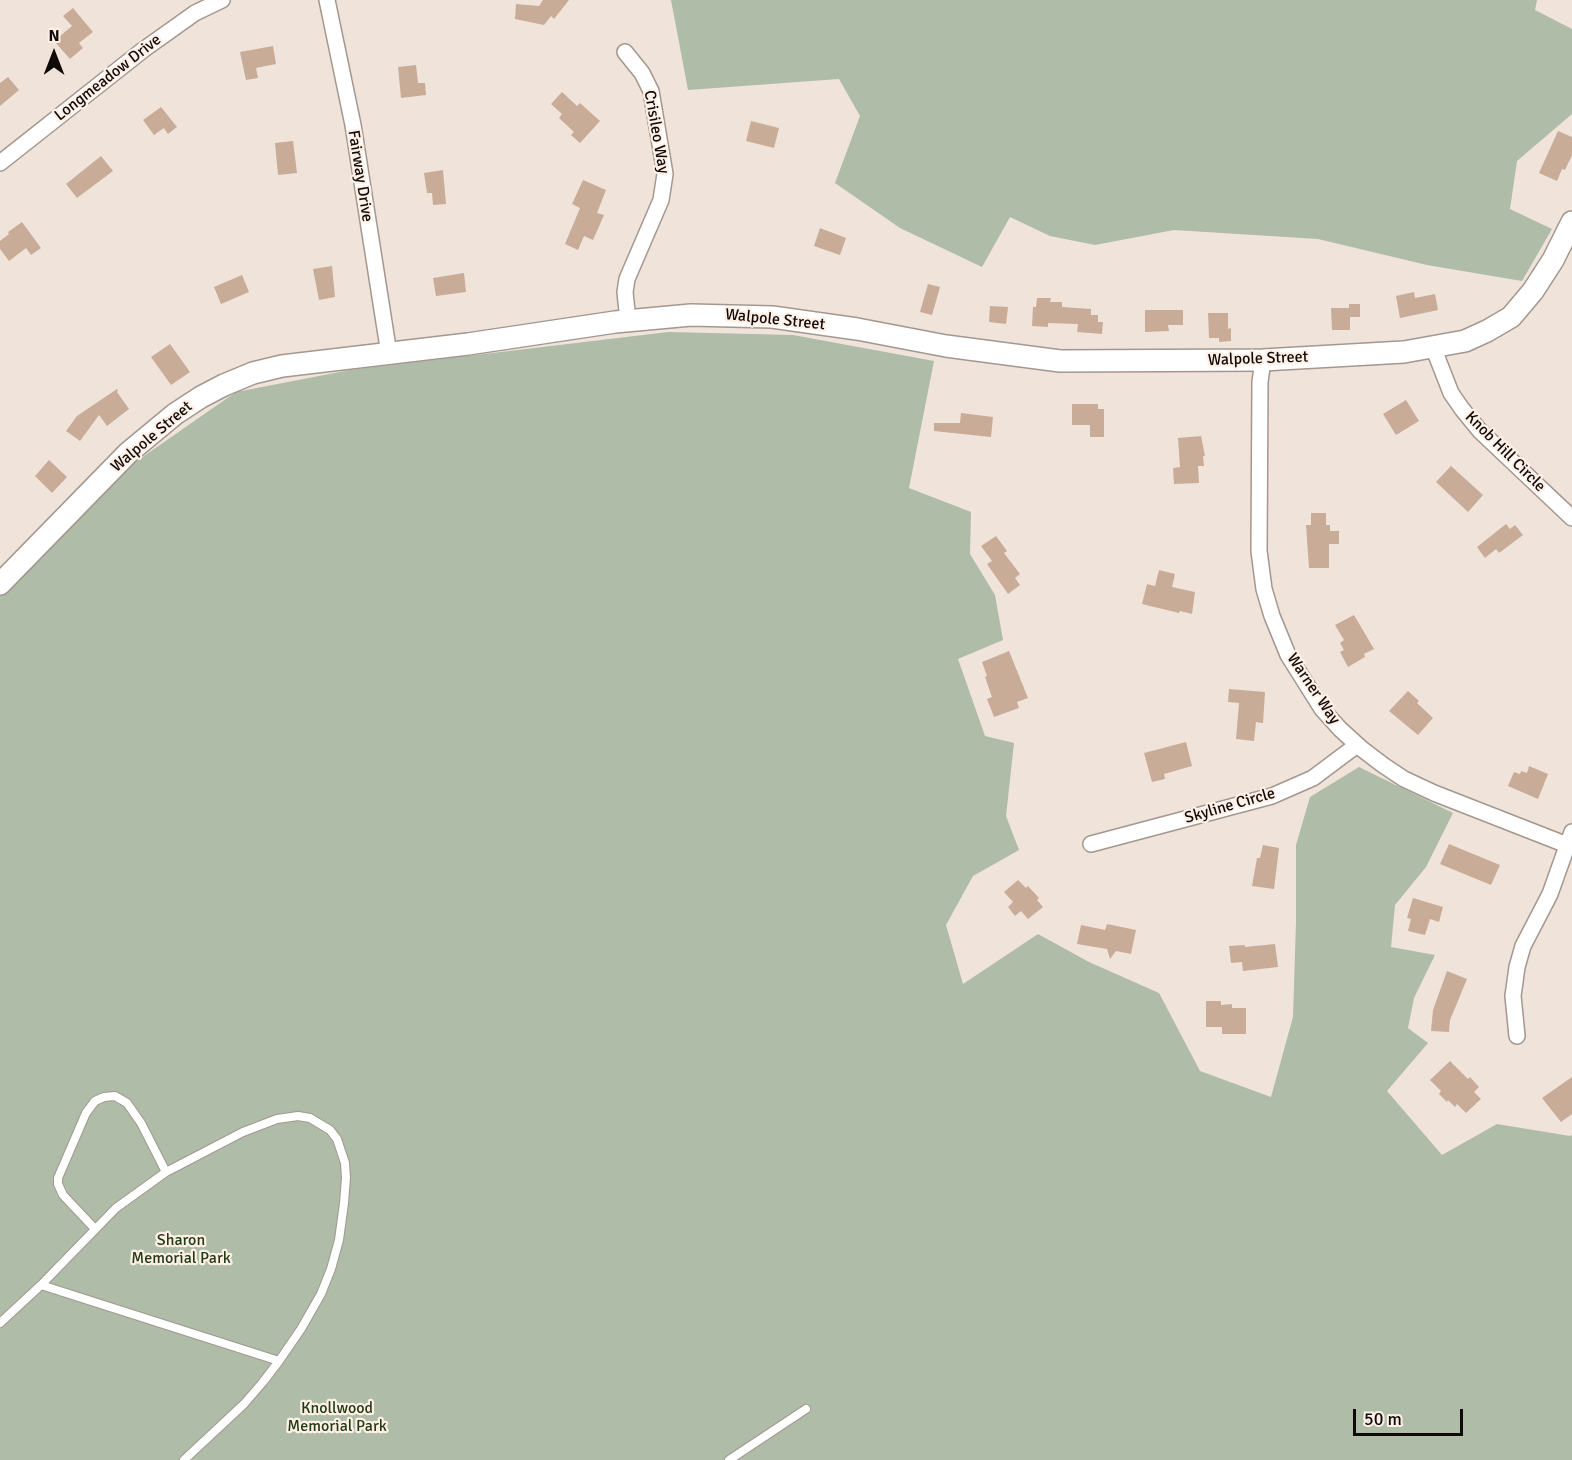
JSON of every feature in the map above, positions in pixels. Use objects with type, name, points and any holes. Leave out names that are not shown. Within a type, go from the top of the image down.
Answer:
[{"type":"main road","name":"Walpole Street","points":[[0,584],[128,453],[175,414],[201,397],[253,373],[282,366],[389,354],[628,321],[691,315],[772,317],[857,329],[946,346],[1060,361],[1263,360],[1404,352],[1465,341],[1511,317],[1533,291],[1553,260],[1572,222]]},
{"type":"street","name":"Longmeadow Drive","points":[[0,163],[143,50],[195,13],[222,0]]},
{"type":"street","name":"Fairway Drive","points":[[327,0],[353,125],[389,354]]},
{"type":"street","name":"Crisileo Way","points":[[625,52],[642,73],[651,91],[665,174],[661,200],[627,279],[628,321]]},
{"type":"street","name":"Knob Hill Circle","points":[[1433,347],[1451,393],[1462,409],[1480,431],[1572,518]]},
{"type":"street","name":"Warner Way","points":[[1263,360],[1260,382],[1259,551],[1264,589],[1288,655],[1322,709],[1357,745],[1404,779],[1434,793],[1570,839]]},
{"type":"street","name":"Skyline Circle","points":[[1091,844],[1272,796],[1313,778],[1357,745]]},
{"type":"street","points":[[1517,1036],[1513,996],[1517,967],[1523,946],[1550,894],[1570,839]]},
{"type":"lane","points":[[95,1229],[63,1195],[58,1178],[89,1106],[95,1101],[115,1096],[127,1103],[141,1123],[166,1172]]},
{"type":"lane","points":[[0,1323],[41,1285],[116,1208],[166,1172],[243,1132],[288,1117],[310,1118],[330,1130],[337,1139],[345,1163],[346,1178],[339,1240],[321,1294],[279,1361],[244,1404],[184,1460]]},
{"type":"lane","points":[[41,1285],[279,1361]]},
{"type":"lane","points":[[729,1460],[806,1409]]},
{"type":"green space","points":[[671,0],[1537,0],[1535,10],[1572,29],[1572,114],[1517,161],[1510,209],[1552,229],[1522,281],[1427,265],[1318,239],[1174,230],[1095,245],[1050,236],[1010,217],[982,267],[900,228],[835,183],[860,116],[839,79],[688,90]]},
{"type":"green space","points":[[668,332],[793,335],[934,361],[909,488],[971,512],[970,554],[995,595],[1003,640],[958,659],[985,736],[1014,743],[1006,816],[1019,850],[973,876],[946,925],[963,984],[1038,934],[1089,962],[1159,993],[1200,1071],[1271,1097],[1293,1017],[1296,845],[1310,797],[1359,767],[1453,813],[1426,867],[1395,905],[1391,947],[1435,955],[1414,998],[1408,1028],[1428,1043],[1387,1091],[1442,1155],[1497,1124],[1572,1135],[1572,1460],[0,1460],[0,595],[121,472],[236,392],[350,370]]},
{"type":"building","points":[[543,0],[569,0],[554,19],[551,16],[544,25],[515,19],[516,4],[539,6]]},
{"type":"building","points":[[73,8],[93,32],[79,43],[83,48],[70,59],[54,41],[72,26],[63,16]]},
{"type":"building","points":[[273,46],[276,64],[256,68],[258,78],[246,80],[240,52]]},
{"type":"building","points":[[416,65],[418,83],[425,83],[426,95],[401,98],[398,67]]},
{"type":"building","points":[[8,77],[19,90],[0,106],[0,83]]},
{"type":"building","points":[[562,92],[577,106],[580,103],[600,121],[580,143],[571,135],[574,132],[559,118],[562,114],[551,104]]},
{"type":"building","points":[[161,107],[177,127],[168,134],[164,128],[154,135],[143,120]]},
{"type":"building","points":[[751,121],[779,128],[774,148],[746,141]]},
{"type":"building","points":[[1558,131],[1572,137],[1572,155],[1557,181],[1539,173]]},
{"type":"building","points":[[293,141],[297,173],[278,175],[275,143]]},
{"type":"building","points":[[101,156],[113,171],[77,198],[66,184]]},
{"type":"building","points":[[443,170],[446,204],[433,205],[432,193],[427,193],[424,173]]},
{"type":"building","points":[[583,180],[606,190],[597,213],[604,215],[593,240],[584,236],[578,250],[565,244],[580,208],[572,204]]},
{"type":"building","points":[[22,222],[41,248],[31,255],[26,248],[9,261],[0,249],[0,241]]},
{"type":"building","points":[[820,228],[846,238],[840,255],[814,246]]},
{"type":"building","points":[[332,266],[335,297],[319,300],[313,269]]},
{"type":"building","points":[[464,273],[466,292],[436,296],[433,278]]},
{"type":"building","points":[[242,275],[249,292],[221,304],[214,287]]},
{"type":"building","points":[[928,284],[940,287],[932,315],[920,312]]},
{"type":"building","points":[[1414,292],[1415,298],[1435,294],[1438,310],[1400,318],[1396,296]]},
{"type":"building","points":[[1037,298],[1051,298],[1050,302],[1062,302],[1062,307],[1091,309],[1091,315],[1098,315],[1098,322],[1103,322],[1102,334],[1077,332],[1078,324],[1048,323],[1048,327],[1032,326],[1033,307],[1036,307]]},
{"type":"building","points":[[1349,304],[1360,304],[1360,317],[1350,317],[1350,330],[1332,330],[1331,308],[1349,308]]},
{"type":"building","points":[[990,306],[1008,307],[1006,324],[989,322]]},
{"type":"building","points":[[1145,310],[1183,310],[1183,325],[1168,325],[1169,331],[1145,332]]},
{"type":"building","points":[[1208,313],[1228,313],[1231,341],[1219,342],[1219,338],[1209,338]]},
{"type":"building","points":[[170,344],[190,372],[171,385],[151,357]]},
{"type":"building","points":[[117,389],[129,409],[107,426],[99,415],[80,441],[66,431],[77,416]]},
{"type":"building","points":[[1406,400],[1419,421],[1396,435],[1383,414]]},
{"type":"building","points":[[1072,404],[1098,404],[1098,409],[1104,409],[1104,437],[1090,437],[1090,425],[1072,425]]},
{"type":"building","points":[[961,413],[993,417],[991,437],[934,431],[934,423],[960,423]]},
{"type":"building","points":[[1201,436],[1205,456],[1203,456],[1204,466],[1198,466],[1199,483],[1174,484],[1173,468],[1180,467],[1178,438]]},
{"type":"building","points":[[49,460],[67,477],[52,493],[35,476]]},
{"type":"building","points":[[1451,466],[1483,495],[1468,512],[1436,482]]},
{"type":"building","points":[[1311,513],[1326,513],[1326,525],[1330,525],[1330,531],[1339,531],[1339,544],[1329,544],[1329,568],[1309,568],[1306,525],[1311,525]]},
{"type":"building","points":[[1506,524],[1510,529],[1515,525],[1523,535],[1499,553],[1496,549],[1485,558],[1477,547]]},
{"type":"building","points":[[996,536],[1007,551],[1004,553],[1020,574],[1015,578],[1020,585],[1008,594],[987,564],[992,561],[981,546]]},
{"type":"building","points":[[1159,570],[1175,574],[1172,587],[1195,592],[1192,614],[1142,604],[1147,584],[1155,586]]},
{"type":"building","points":[[1354,615],[1374,649],[1348,667],[1340,652],[1344,650],[1340,643],[1344,640],[1335,625]]},
{"type":"building","points":[[1009,651],[1028,698],[1017,702],[1019,708],[994,717],[987,699],[992,697],[982,662]]},
{"type":"building","points":[[1229,689],[1265,692],[1263,723],[1256,722],[1254,741],[1236,739],[1239,703],[1228,702]]},
{"type":"building","points":[[1408,691],[1433,718],[1418,735],[1389,711]]},
{"type":"building","points":[[1186,742],[1192,766],[1164,774],[1165,779],[1152,782],[1144,753]]},
{"type":"building","points":[[1529,766],[1548,774],[1538,799],[1508,786],[1514,772],[1527,773]]},
{"type":"building","points":[[1449,844],[1500,865],[1491,885],[1440,864]]},
{"type":"building","points":[[1263,845],[1279,848],[1274,889],[1252,886],[1257,858],[1260,858]]},
{"type":"building","points":[[1018,880],[1026,888],[1028,886],[1039,898],[1037,900],[1043,907],[1028,919],[1021,911],[1015,916],[1008,907],[1013,902],[1004,892]]},
{"type":"building","points":[[1413,898],[1443,907],[1439,922],[1430,919],[1425,935],[1408,931],[1411,919],[1407,918]]},
{"type":"building","points":[[1107,924],[1136,930],[1131,954],[1116,951],[1110,959],[1107,949],[1077,944],[1081,925],[1105,930]]},
{"type":"building","points":[[1275,944],[1278,967],[1243,971],[1242,962],[1231,963],[1229,946]]},
{"type":"building","points":[[1447,971],[1467,979],[1450,1020],[1449,1032],[1431,1031],[1433,1010]]},
{"type":"building","points":[[1206,1001],[1221,1001],[1221,1005],[1232,1004],[1232,1008],[1246,1008],[1246,1034],[1222,1034],[1222,1027],[1206,1027]]},
{"type":"building","points":[[1450,1061],[1479,1087],[1474,1092],[1481,1099],[1466,1113],[1457,1104],[1455,1107],[1448,1100],[1447,1102],[1439,1094],[1441,1091],[1430,1080]]},
{"type":"building","points":[[1572,1077],[1572,1114],[1561,1122],[1542,1098]]},
{"type":"park label","name":"Sharon Memorial Park","points":[[181,1250]]},
{"type":"park label","name":"Knollwood Memorial Park","points":[[337,1418]]}]
